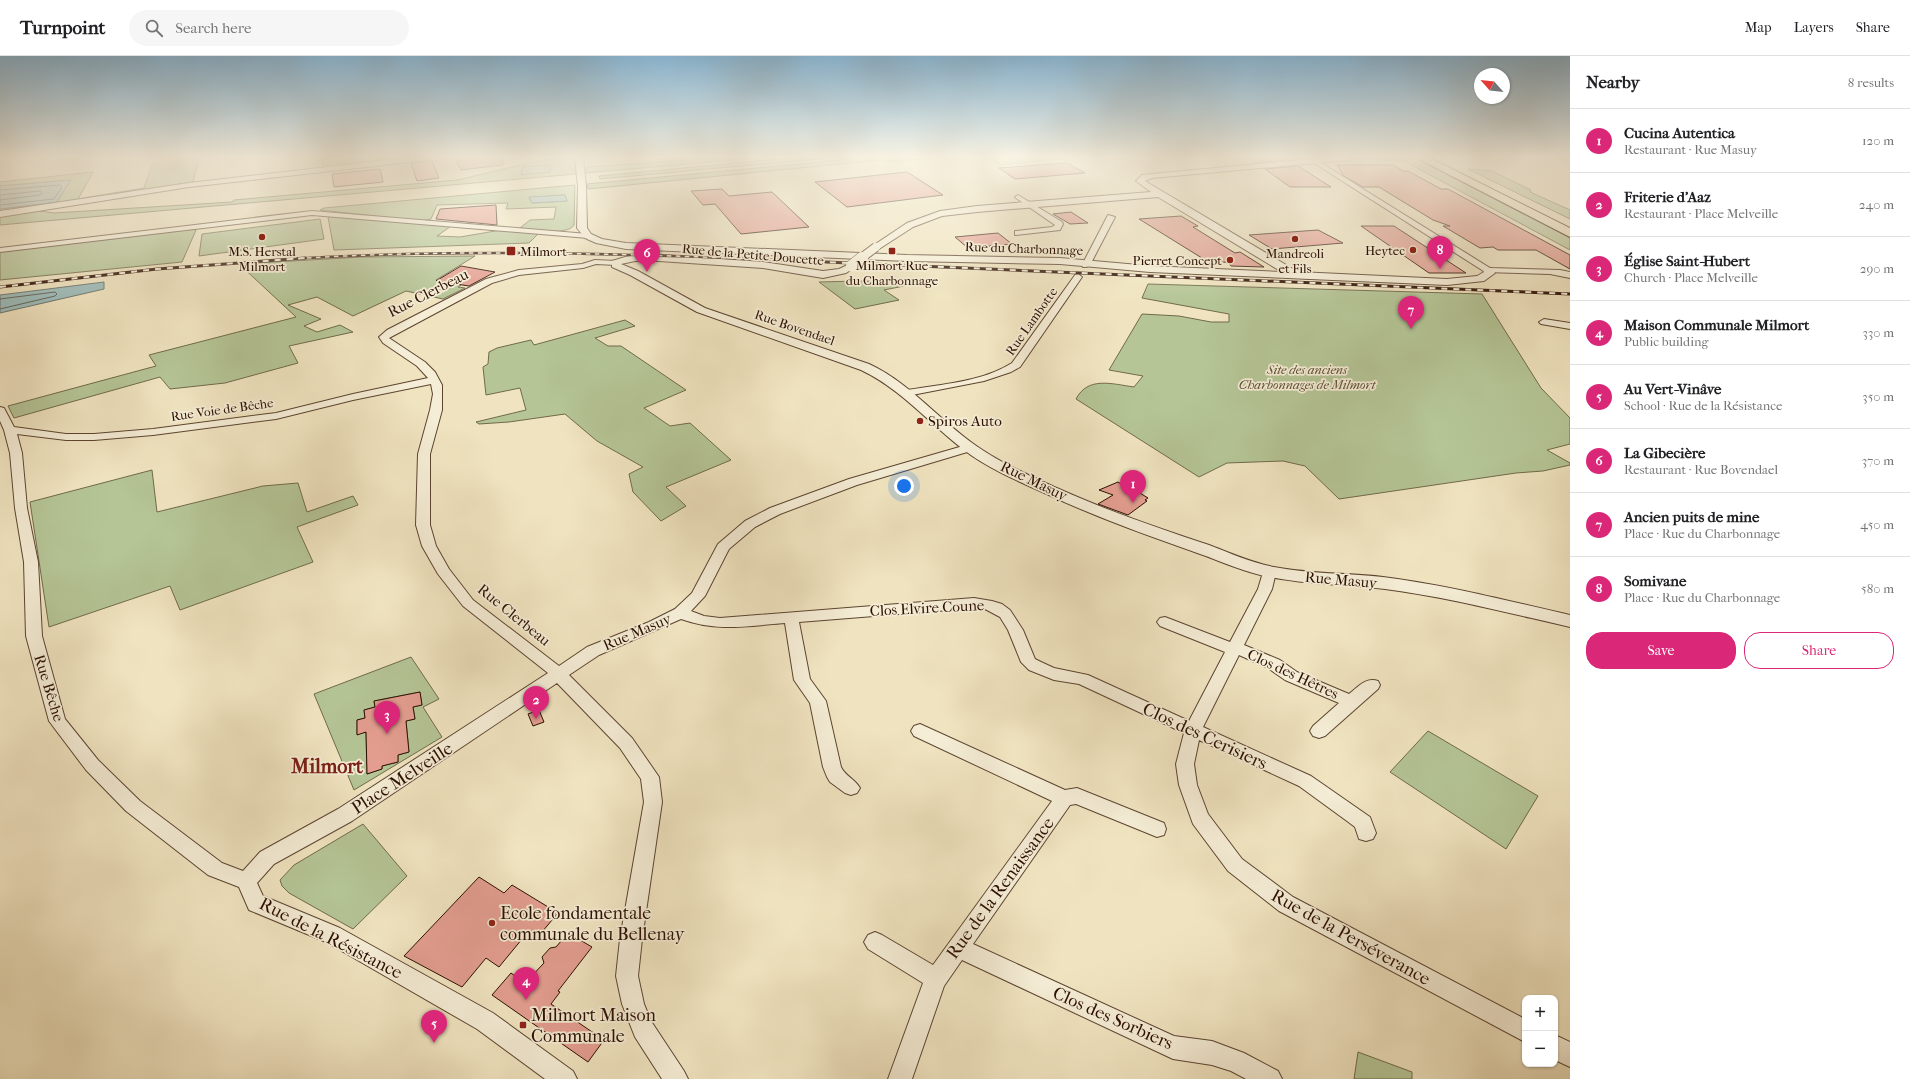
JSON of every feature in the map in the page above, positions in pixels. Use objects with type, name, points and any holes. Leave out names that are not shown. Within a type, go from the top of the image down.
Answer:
[{"type":"highway","points":[[1516,206],[1570,233]]},
{"type":"highway","points":[[1531,206],[1570,225]]},
{"type":"street","points":[[0,214],[54,206]]},
{"type":"street","points":[[582,206],[582,228],[588,236]]},
{"type":"street","name":"Rue de la Petite Doucette","points":[[616,263],[631,259],[646,258],[765,266],[797,273],[816,274],[840,272],[852,266],[876,247],[910,225],[940,214],[1023,206]]},
{"type":"street","points":[[1018,233],[1057,228],[1059,224],[1031,206]]},
{"type":"street","points":[[1179,206],[1297,276]]},
{"type":"street","points":[[1386,206],[1488,270],[1522,272],[1541,270],[1570,275]]},
{"type":"street","points":[[0,250],[312,213],[588,236]]},
{"type":"street","points":[[1086,265],[1111,217]]},
{"type":"street","name":"Rue du Charbonnage","points":[[588,236],[599,241],[626,246],[938,259],[1060,261],[1086,265],[1297,276],[1466,281],[1480,279],[1490,274],[1488,270]]},
{"type":"street","name":"Rue Bovendael","points":[[595,262],[616,263],[617,267],[634,273],[692,306],[865,367],[907,393],[926,412],[970,448]]},
{"type":"street","name":"Rue Clerbeau","points":[[595,262],[583,266],[519,273],[489,281],[384,337],[386,340],[421,364],[435,380],[438,394],[424,454],[423,525],[429,546],[443,571],[468,603],[549,665],[626,743],[650,777],[653,802],[631,939],[627,976],[633,1004],[643,1029],[676,1079]]},
{"type":"street","name":"Rue Lambotte","points":[[907,393],[983,378],[1011,369],[1016,365],[1078,277]]},
{"type":"street","points":[[1544,322],[1570,326]]},
{"type":"street","name":"Rue Voie de Bêche","points":[[10,430],[66,437],[94,437],[153,432],[276,416],[353,397],[435,380]]},
{"type":"street","name":"Rue Bêche","points":[[0,410],[10,430],[16,452],[21,508],[31,562],[34,636],[57,721],[92,765],[133,806],[215,869],[246,881]]},
{"type":"street","name":"Rue Masuy","points":[[559,675],[592,651],[654,626],[680,613],[698,596],[716,559],[726,544],[739,532],[760,518],[871,476],[970,448],[990,460],[1054,492],[1137,526],[1269,572],[1303,577],[1383,583],[1444,592],[1570,621]]},
{"type":"street","name":"Rue de la Perséverance","points":[[1269,572],[1265,589],[1193,730],[1185,764],[1188,785],[1200,818],[1235,865],[1294,909],[1522,1029]]},
{"type":"street","name":"Clos Elvire Coune","points":[[680,613],[710,623],[989,603],[1003,609],[1008,615],[1029,662]]},
{"type":"street","points":[[791,617],[802,680],[818,701],[832,767],[836,777],[851,788]]},
{"type":"street","name":"Clos des Hêtres","points":[[1164,622],[1274,664],[1292,676],[1351,702]]},
{"type":"street","name":"Clos des Cerisiers","points":[[1029,662],[1053,675],[1082,679],[1312,786],[1354,814],[1363,824],[1366,833]]},
{"type":"street","name":"Place Melveille","points":[[246,881],[268,858],[345,815],[559,675]]},
{"type":"street","name":"Clos des Hêtres","points":[[1319,731],[1372,685]]},
{"type":"street","points":[[920,731],[1064,798],[1077,796],[1157,829]]},
{"type":"street","name":"Rue de la Renaissance","points":[[900,1079],[927,1000],[936,979],[1064,798]]},
{"type":"street","name":"Rue de la Résistance","points":[[246,881],[256,902],[333,936],[485,1021],[565,1079]]},
{"type":"street","points":[[875,942],[936,979]]},
{"type":"street","name":"Clos des Sorbiers","points":[[958,947],[1173,1047],[1212,1053],[1236,1061],[1270,1079]]},
{"type":"street","points":[[1558,1049],[1570,1055]]},
{"type":"green space","points":[[27,206],[40,206],[0,212],[0,209]]},
{"type":"green space","points":[[171,206],[218,206],[0,225],[0,216],[33,210],[54,213]]},
{"type":"green space","points":[[349,206],[437,206],[431,219],[421,221],[320,210],[324,208]]},
{"type":"green space","points":[[507,206],[574,206],[574,225],[565,230],[557,231],[520,228],[530,220],[554,219],[556,207],[506,209]]},
{"type":"green space","points":[[1487,206],[1507,206],[1570,238],[1570,250]]},
{"type":"green space","points":[[1543,206],[1561,206],[1570,210],[1570,219]]},
{"type":"green space","points":[[337,215],[451,226],[437,236],[460,237],[501,230],[540,232],[529,243],[334,250],[328,217]]},
{"type":"green space","name":"M.S. Herstal Milmort","points":[[320,219],[324,239],[199,256],[202,234]]},
{"type":"green space","points":[[191,228],[196,230],[182,262],[0,280],[0,251]]},
{"type":"green space","points":[[475,256],[436,280],[461,285],[458,287],[465,288],[443,299],[406,291],[353,316],[317,297],[288,305],[321,319],[304,326],[317,332],[340,325],[353,332],[289,346],[298,363],[225,383],[170,389],[160,377],[14,418],[8,406],[156,366],[149,355],[296,317],[239,264],[362,257]]},
{"type":"green space","points":[[819,282],[914,282],[914,284],[884,290],[899,300],[855,309]]},
{"type":"green space","name":"Site des anciens Charbonnages de Milmort","points":[[1148,284],[1482,294],[1541,388],[1570,418],[1570,444],[1547,450],[1570,463],[1570,465],[1543,471],[1516,473],[1339,499],[1305,466],[1283,461],[1227,463],[1199,477],[1076,399],[1087,387],[1094,384],[1109,383],[1134,387],[1143,376],[1109,370],[1142,314],[1179,316],[1211,322],[1229,322],[1229,314],[1142,298]]},
{"type":"green space","points":[[625,320],[635,326],[595,338],[608,346],[621,346],[686,390],[644,408],[670,426],[690,423],[731,460],[666,487],[686,506],[661,521],[633,492],[629,474],[643,467],[597,441],[565,414],[509,422],[479,424],[476,422],[526,410],[520,388],[486,395],[483,367],[488,364],[489,352],[497,348],[531,340],[534,345]]},
{"type":"green space","points":[[152,470],[157,512],[263,486],[298,483],[307,512],[353,496],[358,505],[297,527],[313,562],[180,610],[170,586],[49,627],[30,502]]},
{"type":"green space","points":[[411,657],[439,699],[423,707],[442,737],[354,790],[314,694]],"holes":[[[420,692],[422,705],[413,707],[415,719],[406,721],[409,752],[398,755],[398,762],[382,766],[382,769],[367,774],[366,732],[357,734],[357,720],[365,718],[364,710],[375,707],[374,701]]]},
{"type":"green space","points":[[1428,731],[1538,796],[1506,849],[1390,772]]},
{"type":"green space","points":[[363,824],[407,876],[353,929],[289,893],[282,886],[280,880],[294,865]]},
{"type":"green space","points":[[1358,1052],[1412,1072],[1412,1079],[1354,1079]]},
{"type":"water","points":[[0,206],[27,206],[0,209]]},
{"type":"water","points":[[104,282],[104,289],[0,313],[0,295]]},
{"type":"building","points":[[496,206],[497,225],[436,219],[440,209]]},
{"type":"building","points":[[717,206],[787,206],[809,227],[741,234]]},
{"type":"building","points":[[1410,206],[1479,206],[1570,255],[1570,269],[1536,250],[1498,250],[1493,247],[1480,248],[1443,226],[1450,226],[1433,220]]},
{"type":"building","points":[[1071,212],[1088,223],[1070,224],[1053,214]]},
{"type":"building","points":[[1181,216],[1198,226],[1193,227],[1235,253],[1240,252],[1264,267],[1231,266],[1228,262],[1210,263],[1139,219]]},
{"type":"building","points":[[1361,226],[1394,226],[1466,273],[1429,273]]},
{"type":"building","name":"Mandreoli et Fils","points":[[1318,230],[1343,243],[1272,249],[1249,235]]},
{"type":"building","points":[[998,233],[1012,244],[968,248],[955,237]]},
{"type":"building","points":[[461,266],[495,272],[469,286],[436,281]]},
{"type":"building","points":[[1118,482],[1132,491],[1135,490],[1148,498],[1145,500],[1147,501],[1128,515],[1098,504],[1113,495],[1099,490]]},
{"type":"building","points":[[420,692],[422,705],[413,707],[415,719],[406,721],[409,752],[398,755],[398,762],[382,766],[382,769],[367,774],[366,732],[357,735],[357,720],[365,718],[364,710],[375,707],[374,701]]},
{"type":"building","points":[[539,710],[544,722],[533,726],[528,714]]},
{"type":"building","name":"Ecole fondamentale communale du Bellenay","points":[[479,877],[504,893],[512,885],[558,913],[536,939],[527,933],[499,967],[486,958],[462,987],[404,956]]},
{"type":"building","points":[[568,933],[592,947],[558,991],[560,992],[551,1004],[604,1040],[588,1062],[492,995],[511,973],[525,983],[544,963],[542,957],[550,948],[556,947]]},
{"type":"railway","points":[[297,259],[406,254],[523,253],[757,259]]},
{"type":"railway","points":[[297,259],[305,258]]},
{"type":"railway","points":[[734,258],[1570,294]]},
{"type":"railway","points":[[289,259],[297,259]]},
{"type":"railway","points":[[0,287],[157,269],[297,259]]},
{"type":"place","name":"M.S. Herstal Milmort","points":[[262,237]]},
{"type":"place","name":"Mandreoli et Fils","points":[[1295,239]]},
{"type":"place","name":"Heytec","points":[[1413,250]]},
{"type":"place","name":"Milmort","points":[[511,251]]},
{"type":"place","name":"Milmort Rue du Charbonnage","points":[[892,251]]},
{"type":"place","name":"Pierret Concept","points":[[1230,260]]},
{"type":"place","name":"Somivane","points":[[1440,269]]},
{"type":"place","name":"La Gibecière","points":[[647,272]]},
{"type":"place","name":"Ancien puits de mine","points":[[1411,329]]},
{"type":"place","name":"Spiros Auto","points":[[920,421]]},
{"type":"place","name":"Cucina Autentica","points":[[1133,503]]},
{"type":"place","name":"Friterie d'Aaz","points":[[536,719]]},
{"type":"place","name":"Église Saint-Hubert","points":[[387,734]]},
{"type":"place","name":"Ecole fondamentale communale du Bellenay","points":[[492,923]]},
{"type":"place","name":"Maison Communale Milmort","points":[[526,1000]]},
{"type":"place","name":"Milmort Maison Communale","points":[[523,1025]]},
{"type":"place","name":"Au Vert-Vinâve","points":[[434,1043]]},
{"type":"district","name":"Milmort","points":[[327,766]]}]
